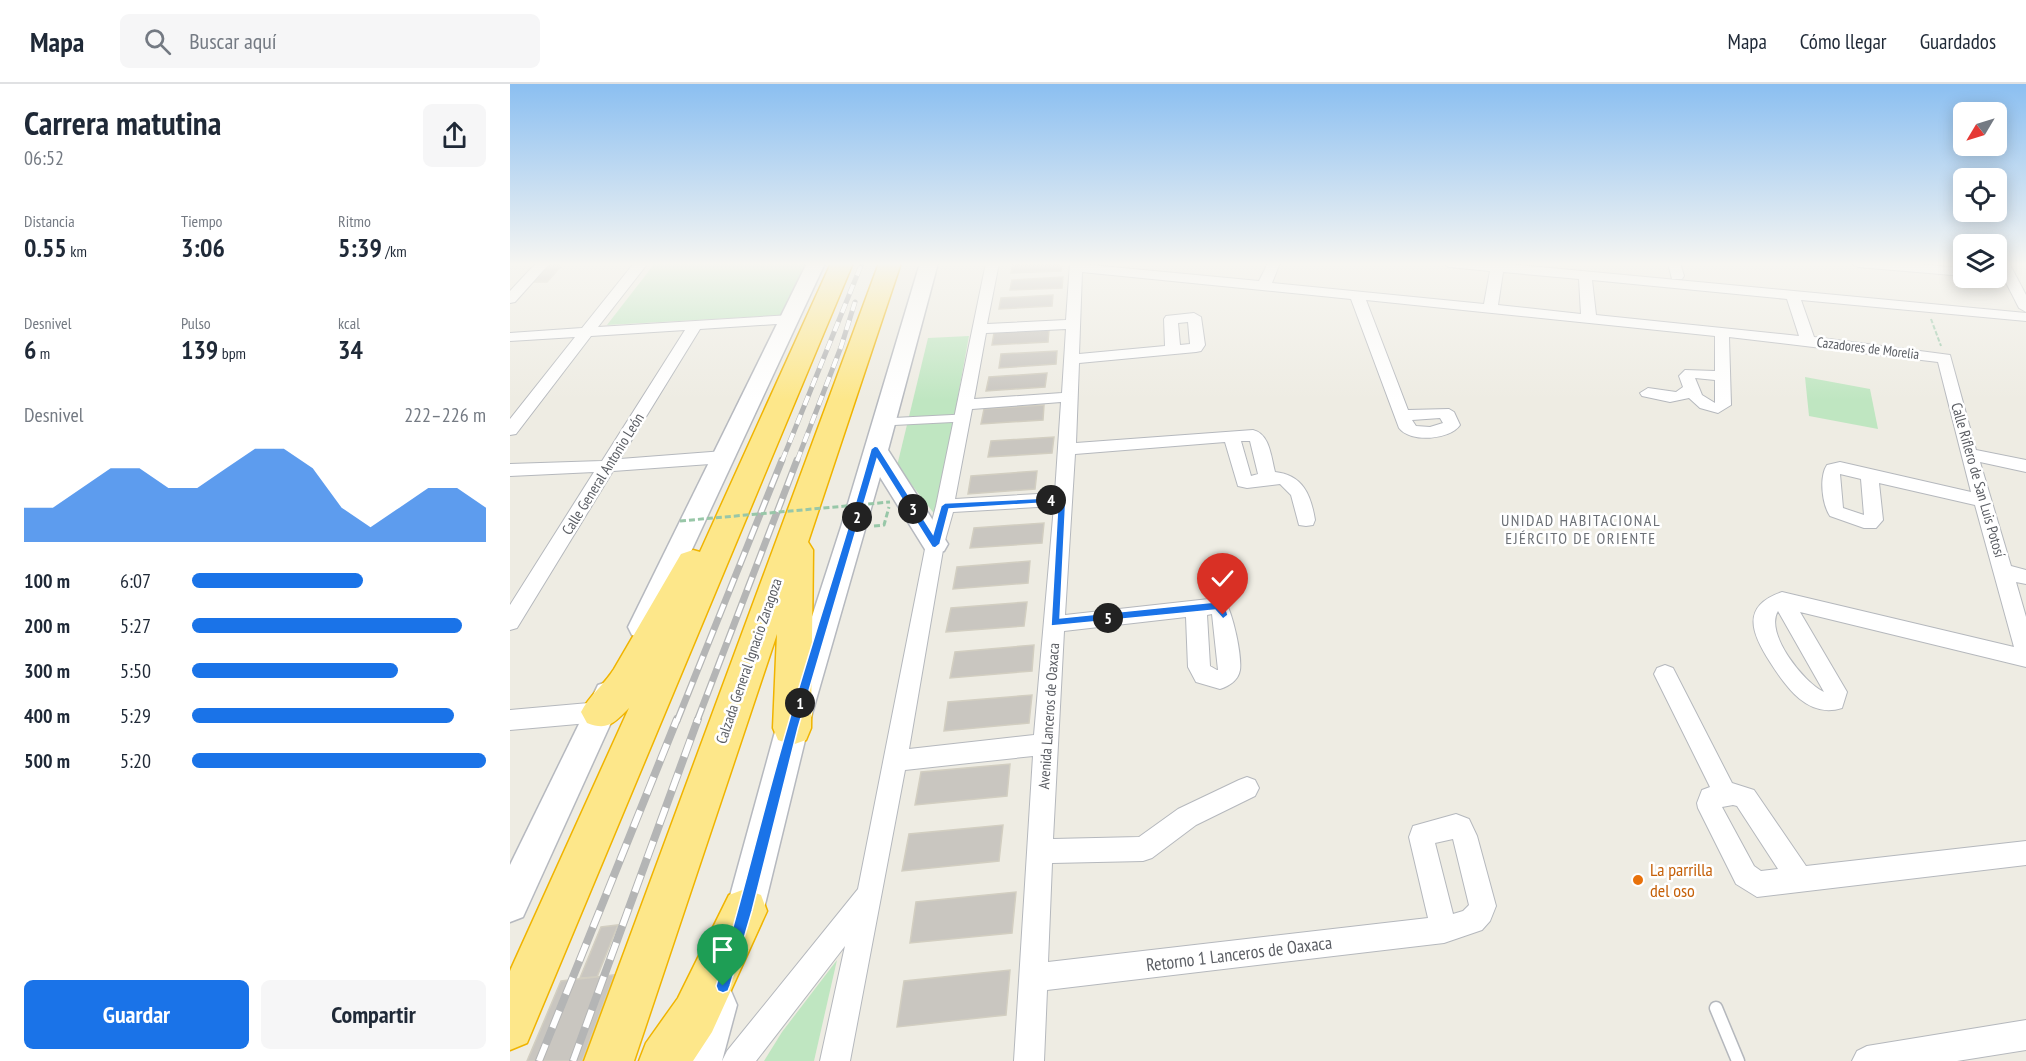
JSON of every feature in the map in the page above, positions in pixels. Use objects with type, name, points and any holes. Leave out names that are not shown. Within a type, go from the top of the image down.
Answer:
[{"type":"highway","points":[[510,1026],[822,309]]},
{"type":"highway","name":"Calzada General Ignacio Zaragoza","points":[[609,1061],[874,309]]},
{"type":"highway","points":[[600,712],[613,700],[627,680],[693,562],[740,498]]},
{"type":"highway","points":[[792,728],[798,520]]},
{"type":"highway","points":[[664,1061],[695,1015],[745,911]]},
{"type":"main road","points":[[510,904],[600,712],[796,309]]},
{"type":"main road","points":[[701,1061],[745,911],[792,728],[854,527],[916,309]]},
{"type":"main road","points":[[879,436],[935,544]]},
{"type":"street","points":[[510,430],[607,309]]},
{"type":"street","points":[[835,1061],[870,894],[935,544],[945,506],[982,309]]},
{"type":"street","name":"Avenida Lanceros de Oaxaca","points":[[1029,1061],[1045,744],[1067,449],[1073,309]]},
{"type":"street","points":[[1362,309],[1402,415]]},
{"type":"street","name":"Cazadores de Morelia","points":[[1486,309],[1808,341],[1945,358]]},
{"type":"street","points":[[1588,309],[1589,320]]},
{"type":"street","points":[[1797,309],[1808,341]]},
{"type":"street","points":[[1963,309],[2026,317]]},
{"type":"street","points":[[510,337],[791,319]]},
{"type":"street","name":"Calle General Antonio León","points":[[510,622],[696,324]]},
{"type":"street","points":[[978,329],[1072,324]]},
{"type":"street","points":[[1722,332],[1723,405],[1718,408],[1704,405],[1690,389],[1686,376],[1690,373],[1722,376]]},
{"type":"street","points":[[1071,359],[1173,350]]},
{"type":"street","name":"Calle Riflero de San Luis Potosí","points":[[1945,358],[1969,454],[2026,652]]},
{"type":"street","points":[[1648,393],[1680,397],[1685,396],[1690,389]]},
{"type":"street","points":[[963,411],[1069,397]]},
{"type":"street","points":[[1067,449],[1251,435],[1258,439],[1268,478]]},
{"type":"street","points":[[1232,437],[1244,482],[1268,478],[1293,484],[1303,497],[1306,520]]},
{"type":"street","points":[[1969,454],[2026,466]]},
{"type":"street","points":[[510,470],[609,466],[724,457]]},
{"type":"street","points":[[1869,475],[1982,501]]},
{"type":"street","points":[[945,506],[1063,499]]},
{"type":"street","points":[[2004,572],[2026,577]]},
{"type":"street","points":[[1782,600],[1836,692],[1834,701],[1821,701],[1805,693],[1766,638],[1765,616],[1771,604],[1782,600],[2026,658]]},
{"type":"street","points":[[1055,623],[1196,608]]},
{"type":"street","points":[[1665,674],[1726,795]]},
{"type":"street","points":[[510,720],[600,712]]},
{"type":"street","points":[[894,761],[1045,744]]},
{"type":"street","points":[[1041,853],[1060,850],[1143,849],[1187,817],[1247,788]]},
{"type":"street","points":[[1799,878],[1749,802],[1739,795],[1711,798],[1710,808],[1750,881],[1764,885],[1799,878],[2026,853]]},
{"type":"street","points":[[738,1061],[870,894]]},
{"type":"street","name":"Retorno 1 Lanceros de Oaxaca","points":[[1034,978],[1444,930]]},
{"type":"street","points":[[1867,1061],[2026,1035]]},
{"type":"lane","points":[[879,436],[963,411]]},
{"type":"lane","points":[[1716,1008],[1738,1061]]},
{"type":"path","points":[[1929,309],[1945,358]]},
{"type":"path","points":[[680,520],[890,502],[884,525]]},
{"type":"green space","points":[[620,309],[789,309],[786,315],[607,325]]},
{"type":"green space","points":[[969,336],[936,516],[897,466],[928,338]]},
{"type":"green space","points":[[1805,377],[1870,389],[1878,429],[1809,416]]},
{"type":"green space","points":[[837,960],[814,1061],[764,1061],[782,1032]]},
{"type":"building","points":[[1049,330],[1048,342],[992,345],[994,333]]},
{"type":"building","points":[[1057,351],[1056,364],[999,368],[1001,354]]},
{"type":"building","points":[[1047,373],[1045,387],[986,391],[989,377]]},
{"type":"building","points":[[1044,405],[1043,420],[981,424],[984,409]]},
{"type":"building","points":[[1054,437],[1052,453],[988,457],[991,441]]},
{"type":"building","points":[[1037,471],[1035,489],[968,494],[971,476]]},
{"type":"building","points":[[1044,523],[1042,543],[970,548],[974,528]]},
{"type":"building","points":[[1030,561],[1028,583],[953,589],[957,567]]},
{"type":"building","points":[[1027,602],[1024,626],[946,632],[951,608]]},
{"type":"building","points":[[1034,645],[1032,671],[950,678],[955,652]]},
{"type":"building","points":[[1032,695],[1029,723],[944,731],[948,702]]},
{"type":"building","points":[[1010,764],[1007,796],[915,805],[921,772]]},
{"type":"building","points":[[1003,825],[999,861],[902,871],[909,834]]},
{"type":"building","points":[[1016,892],[1012,933],[910,943],[916,902]]},
{"type":"building","points":[[618,925],[597,977],[580,978],[601,927]]},
{"type":"building","points":[[1010,970],[1006,1015],[897,1027],[904,981]]},
{"type":"building","points":[[614,975],[582,1061],[527,1061],[561,981]]},
{"type":"railway","points":[[782,461],[844,309]]},
{"type":"railway","points":[[797,461],[841,347],[853,309]]},
{"type":"railway","points":[[677,721],[782,460]]},
{"type":"railway","points":[[697,721],[797,460]]},
{"type":"railway","points":[[539,1061],[677,719]]},
{"type":"railway","points":[[573,1061],[698,719]]},
{"type":"place","name":"La parrilla del oso","points":[[1638,880]]},
{"type":"district","name":"UNIDAD HABITACIONAL EJÉRCITO DE ORIENTE","points":[[1581,529]]},
{"type":"route","points":[[723,986],[745,911],[792,728],[854,527],[875,449],[935,544],[945,506],[1063,499],[1055,623],[1215,606],[1221,608],[1223,615]]}]
